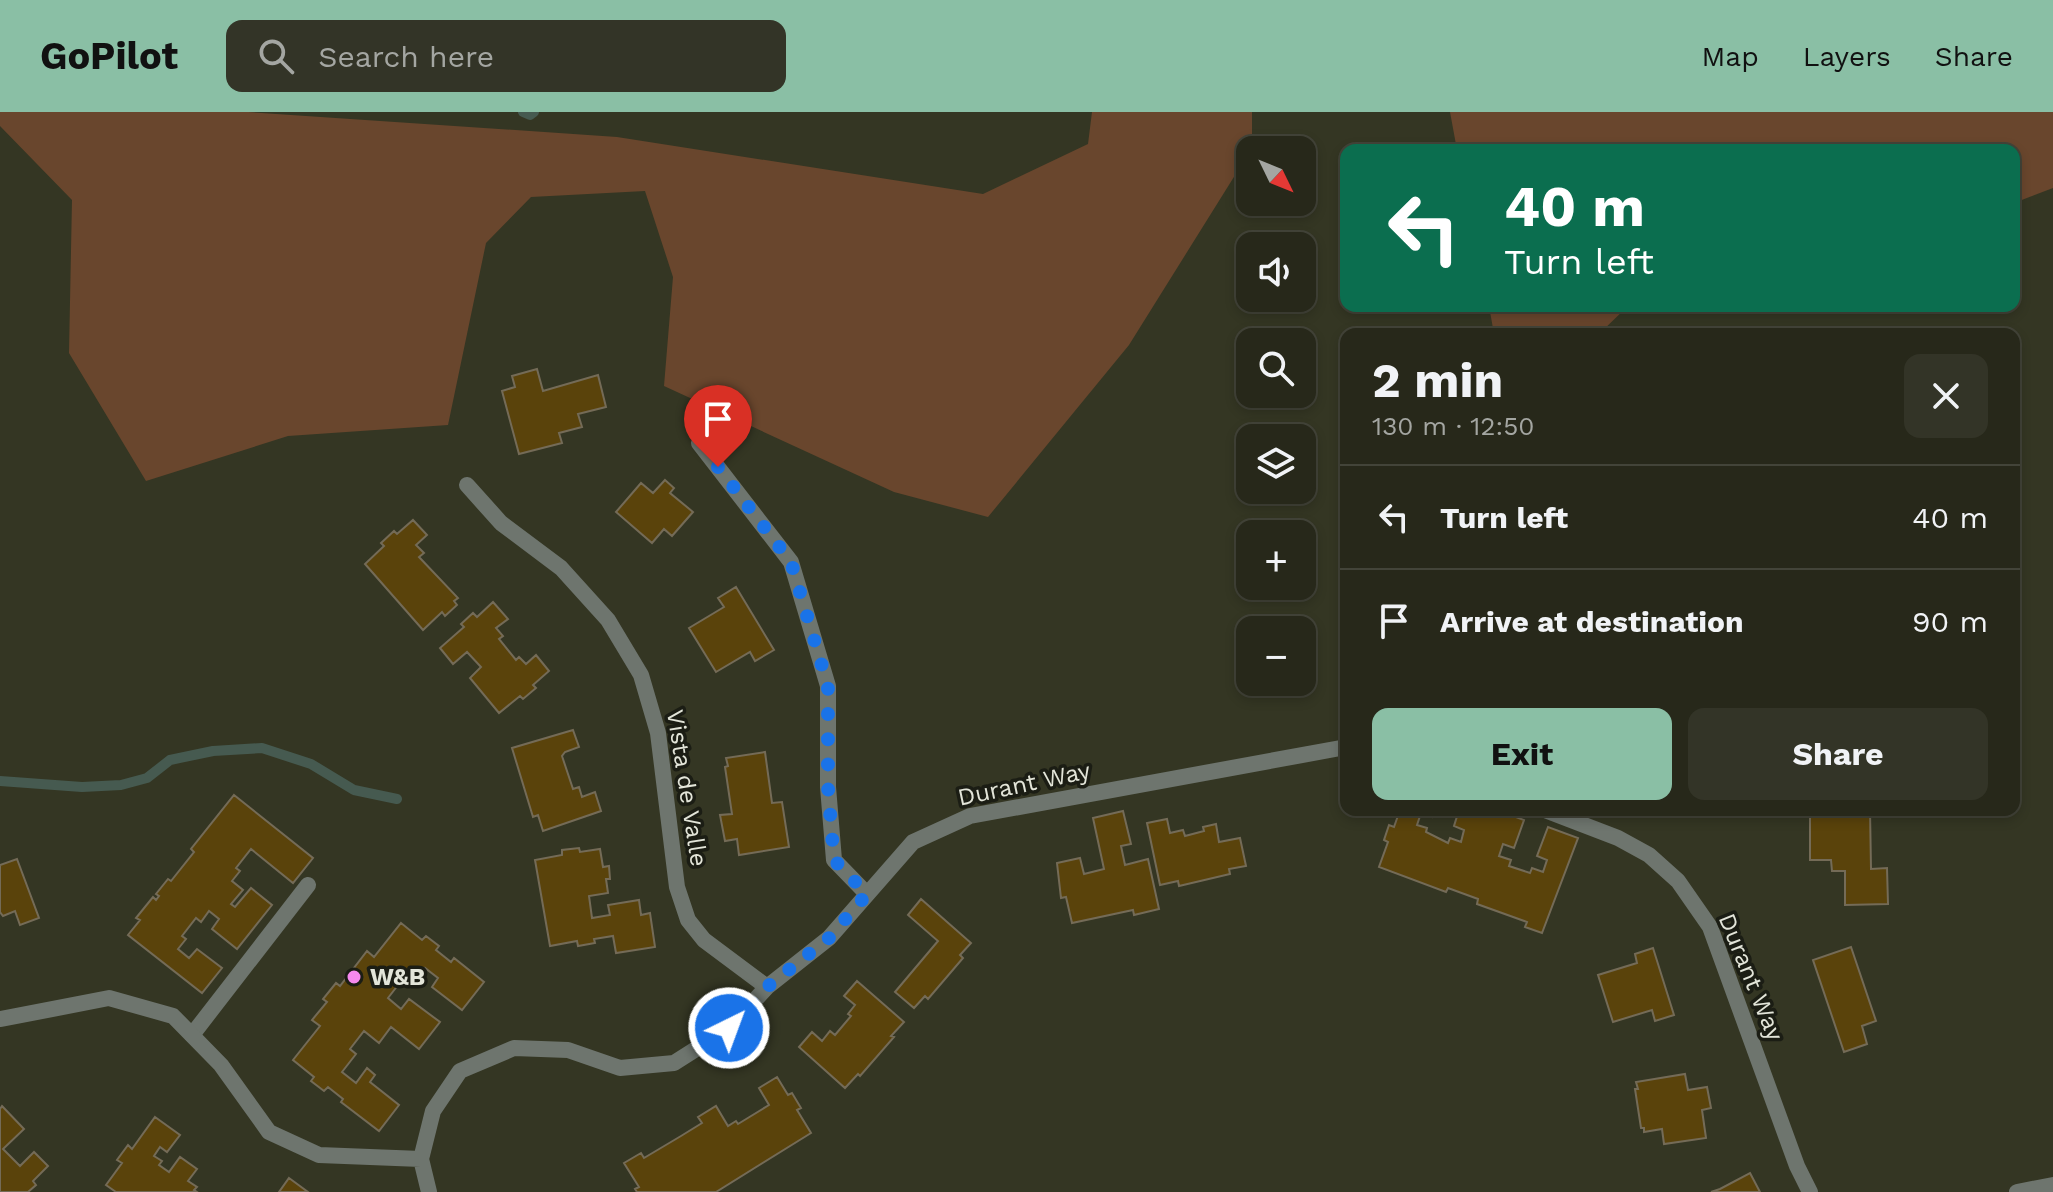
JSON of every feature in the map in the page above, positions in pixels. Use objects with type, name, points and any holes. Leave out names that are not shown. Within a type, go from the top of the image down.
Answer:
[{"type":"street","points":[[699,443],[791,562],[828,686],[828,787],[834,860],[867,894]]},
{"type":"street","name":"Vista de Valle","points":[[467,485],[501,523],[561,568],[608,620],[641,675],[658,733],[677,887],[688,920],[704,940],[767,987]]},
{"type":"street","name":"Durant Way","points":[[429,1192],[421,1159],[433,1111],[460,1071],[514,1048],[568,1050],[620,1068],[674,1063],[729,1028],[767,987],[829,938],[913,842],[970,816],[1340,748]]},
{"type":"street","name":"Durant Way","points":[[1561,816],[1618,838],[1649,855],[1678,881],[1710,927],[1797,1166],[1810,1192]]},
{"type":"street","points":[[192,1035],[308,885]]},
{"type":"street","points":[[1,1019],[109,998],[173,1016],[221,1065],[269,1132],[319,1155],[421,1159]]},
{"type":"street","points":[[2017,1192],[2053,1185]]},
{"type":"shaded area","points":[[0,112],[248,112],[617,137],[983,194],[1088,144],[1092,112],[1252,112],[1252,136],[1236,136],[1236,174],[1129,345],[988,517],[894,492],[664,386],[673,277],[645,191],[531,197],[486,243],[448,425],[288,436],[146,481],[69,353],[72,200],[0,126]]},
{"type":"shaded area","points":[[1450,112],[2053,112],[2053,188],[2020,201],[2020,144],[1456,144]]},
{"type":"shaded area","points":[[1490,312],[1622,312],[1605,328],[1493,328]]},
{"type":"building","points":[[537,369],[543,391],[598,375],[606,407],[578,414],[582,427],[559,433],[562,443],[519,454],[502,391],[515,387],[512,376]]},
{"type":"building","points":[[665,480],[674,488],[670,493],[693,512],[672,536],[664,529],[652,543],[616,512],[641,483],[653,493]]},
{"type":"building","points":[[413,520],[427,535],[416,545],[424,553],[419,557],[458,598],[454,601],[457,605],[445,616],[442,612],[423,630],[365,564],[394,531],[397,534]]},
{"type":"building","points":[[736,587],[774,650],[755,661],[750,652],[716,672],[689,628],[724,607],[718,598]]},
{"type":"building","points":[[493,602],[508,619],[496,628],[503,636],[499,639],[516,660],[519,657],[526,664],[536,655],[549,671],[523,699],[520,696],[499,713],[470,678],[481,667],[467,652],[453,664],[440,648],[464,627],[461,624],[473,613],[477,617]]},
{"type":"building","points":[[573,730],[579,747],[562,756],[573,789],[579,787],[582,797],[595,792],[601,811],[543,831],[538,815],[533,817],[512,748]]},
{"type":"building","points":[[765,752],[772,803],[782,802],[789,847],[739,855],[737,839],[725,841],[720,815],[732,814],[726,758]]},
{"type":"building","points":[[234,795],[313,858],[293,883],[251,849],[236,868],[240,871],[232,881],[243,890],[231,904],[235,907],[251,888],[272,905],[237,949],[212,929],[219,919],[209,911],[201,922],[196,918],[182,936],[186,939],[178,949],[189,958],[197,949],[222,968],[202,993],[128,935],[140,920],[136,918],[153,897],[156,900],[159,896],[156,894],[168,879],[171,881],[194,852],[191,849]]},
{"type":"building","points":[[1123,811],[1131,844],[1121,846],[1125,865],[1148,859],[1159,909],[1134,915],[1133,910],[1072,923],[1066,897],[1061,898],[1057,863],[1080,858],[1084,874],[1104,869],[1093,818]]},
{"type":"building","points":[[1398,816],[1420,816],[1417,825],[1427,828],[1426,832],[1448,843],[1450,838],[1461,842],[1464,830],[1454,826],[1457,816],[1513,816],[1524,820],[1514,848],[1503,844],[1499,856],[1511,860],[1509,866],[1530,873],[1532,868],[1543,872],[1547,860],[1537,856],[1548,827],[1578,838],[1542,933],[1525,927],[1527,922],[1477,904],[1478,899],[1448,888],[1446,892],[1379,867],[1388,842],[1384,840],[1389,825],[1394,827]]},
{"type":"building","points":[[1810,816],[1870,816],[1871,869],[1887,868],[1888,904],[1845,905],[1845,871],[1832,871],[1831,860],[1810,860]]},
{"type":"building","points":[[1167,819],[1170,833],[1183,830],[1185,836],[1216,824],[1219,842],[1240,838],[1246,866],[1229,869],[1230,874],[1179,886],[1178,881],[1160,885],[1147,823]]},
{"type":"building","points":[[579,848],[580,852],[600,849],[603,867],[609,866],[610,879],[606,879],[608,893],[589,896],[592,918],[610,915],[608,905],[639,900],[641,915],[650,913],[655,947],[616,953],[613,936],[578,946],[577,941],[550,946],[535,860],[562,855],[562,850]]},
{"type":"building","points":[[17,859],[39,918],[20,925],[15,911],[3,916],[0,912],[0,865]]},
{"type":"building","points":[[921,899],[971,943],[960,955],[963,958],[928,999],[925,996],[914,1008],[895,992],[938,941],[908,915]]},
{"type":"building","points":[[401,923],[422,940],[426,936],[439,946],[436,950],[451,962],[454,958],[484,982],[462,1010],[432,987],[438,978],[425,968],[410,987],[402,980],[388,998],[401,1009],[409,999],[440,1022],[419,1049],[391,1027],[379,1043],[364,1031],[350,1049],[356,1054],[342,1072],[356,1083],[367,1068],[375,1075],[370,1082],[399,1105],[379,1131],[341,1102],[343,1099],[328,1087],[324,1091],[311,1081],[314,1077],[293,1060],[320,1026],[312,1020],[327,1002],[323,999],[336,983],[340,986],[367,951],[374,957]]},
{"type":"building","points":[[1851,947],[1876,1021],[1862,1026],[1867,1044],[1844,1052],[1813,960]]},
{"type":"building","points":[[1653,948],[1674,1015],[1655,1021],[1652,1010],[1613,1022],[1598,975],[1637,963],[1635,954]]},
{"type":"building","points":[[857,981],[904,1022],[860,1076],[858,1074],[845,1088],[799,1047],[812,1032],[822,1041],[830,1031],[835,1035],[851,1016],[848,1014],[855,1005],[844,996]]},
{"type":"building","points":[[1685,1074],[1688,1090],[1707,1087],[1711,1108],[1702,1110],[1706,1138],[1664,1144],[1662,1129],[1644,1132],[1641,1128],[1636,1082]]},
{"type":"building","points":[[777,1077],[788,1095],[792,1093],[801,1108],[797,1110],[811,1133],[716,1192],[637,1192],[635,1189],[639,1187],[624,1163],[641,1153],[644,1158],[702,1123],[698,1117],[716,1106],[728,1126],[736,1121],[738,1124],[769,1105],[759,1088]]},
{"type":"building","points":[[2,1106],[24,1129],[3,1149],[20,1166],[34,1152],[48,1166],[33,1181],[36,1185],[28,1192],[0,1192]]},
{"type":"building","points":[[155,1117],[180,1135],[167,1152],[160,1147],[154,1156],[162,1161],[159,1165],[169,1172],[180,1157],[197,1169],[188,1181],[197,1187],[194,1190],[197,1192],[116,1192],[106,1185],[122,1163],[117,1160],[128,1145],[132,1149]]},
{"type":"building","points":[[1750,1173],[1760,1192],[1711,1192],[1720,1189]]},
{"type":"building","points":[[289,1178],[308,1192],[279,1192]]},
{"type":"waterway","points":[[523,112],[530,115],[534,112]]},
{"type":"waterway","points":[[0,781],[82,787],[121,785],[147,778],[170,760],[213,751],[262,748],[311,764],[354,790],[397,799]]},
{"type":"place","name":"W&B","points":[[354,977]]},
{"type":"route","points":[[718,467],[791,562],[828,686],[828,787],[834,860],[867,894],[829,938],[767,987],[729,1028]]}]
